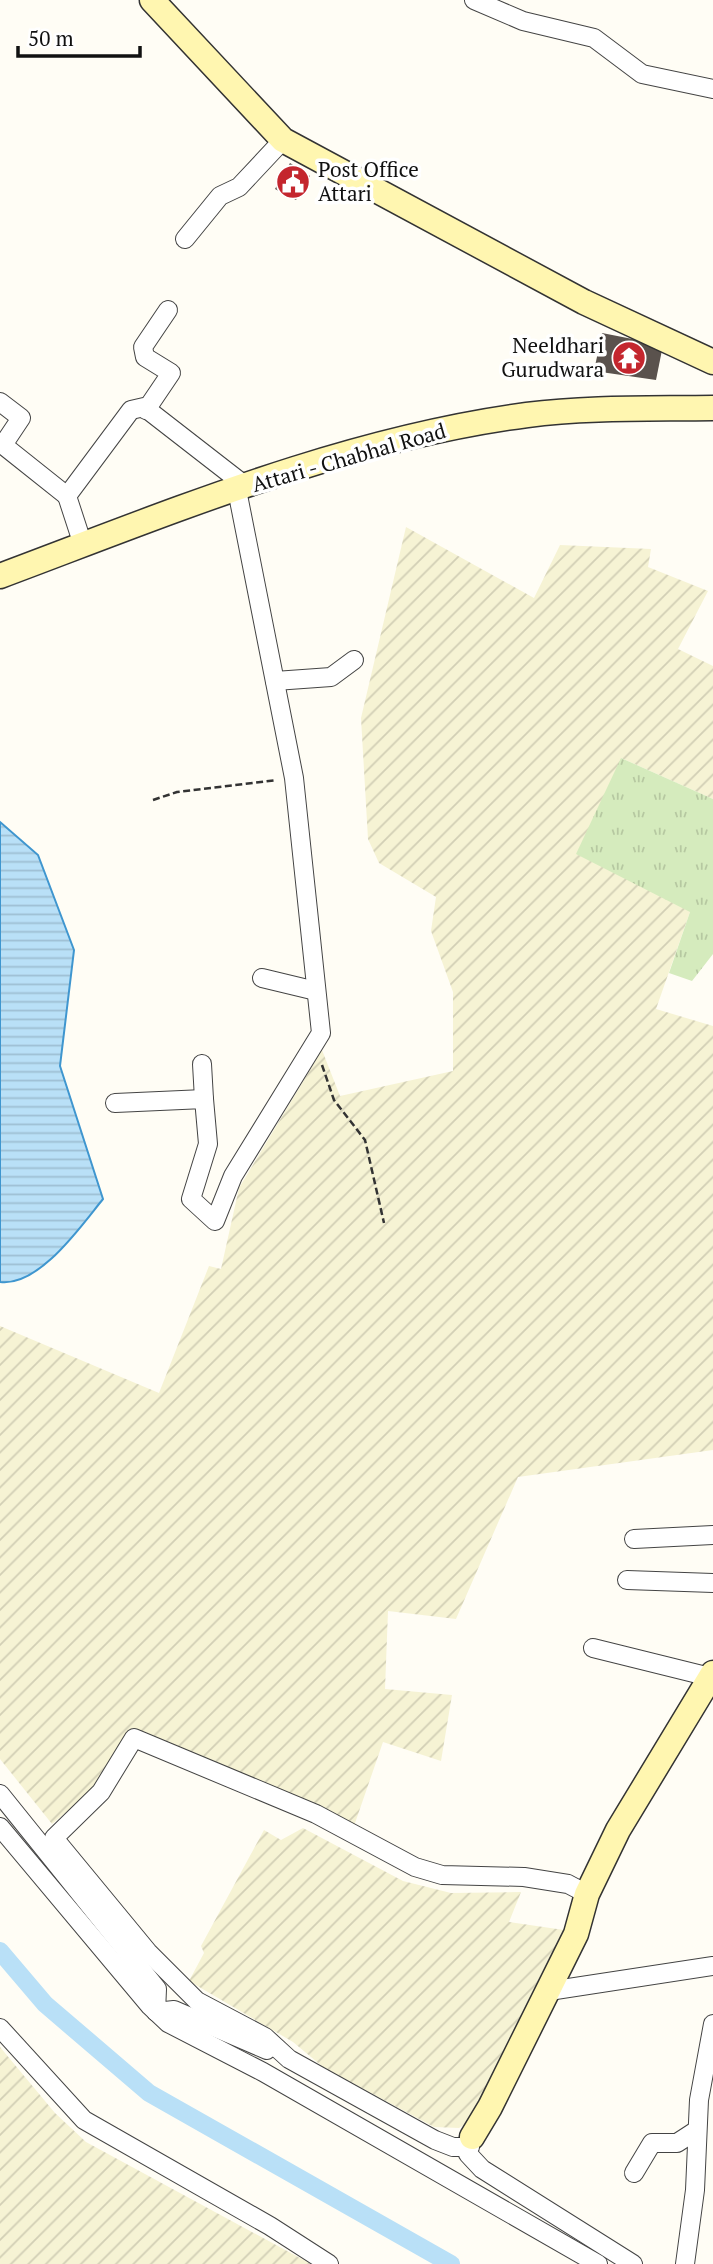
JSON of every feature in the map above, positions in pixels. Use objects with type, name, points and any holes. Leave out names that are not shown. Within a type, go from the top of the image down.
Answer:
[{"type":"street","points":[[152,0],[283,140],[584,302],[712,359]]},
{"type":"street","points":[[474,0],[523,21],[594,38],[642,74],[713,89]]},
{"type":"street","points":[[185,239],[220,196],[239,187],[283,140]]},
{"type":"street","points":[[146,410],[171,373],[145,357],[143,347],[168,310]]},
{"type":"street","points":[[0,402],[21,418],[3,444],[67,496],[83,545]]},
{"type":"street","name":"Attari - Chabhal Road","points":[[0,576],[242,489],[415,435],[529,415],[713,408]]},
{"type":"street","points":[[67,496],[131,410],[146,410],[242,489],[294,778],[321,1033],[233,1176],[215,1221],[191,1199],[208,1144],[202,1064]]},
{"type":"street","points":[[275,681],[331,677],[354,660]]},
{"type":"street","points":[[262,978],[316,991]]},
{"type":"street","points":[[115,1103],[204,1099]]},
{"type":"street","points":[[634,1539],[713,1535]]},
{"type":"street","points":[[627,1580],[713,1583]]},
{"type":"street","points":[[593,1648],[712,1675],[618,1830],[587,1894],[576,1934],[471,2142],[468,2154],[482,2169],[633,2264]]},
{"type":"street","points":[[289,2059],[265,2037],[197,2001],[174,1980],[54,1838],[101,1792],[134,1738],[316,1814],[415,1867],[442,1875],[524,1877],[568,1884],[587,1894]]},
{"type":"street","points":[[0,1794],[157,1989],[156,2012]]},
{"type":"street","points":[[0,1827],[168,2023],[263,2072],[598,2264]]},
{"type":"street","points":[[549,1991],[713,1966]]},
{"type":"street","points":[[156,2012],[174,2010],[289,2059],[435,2140],[453,2147],[471,2142]]},
{"type":"street","points":[[685,2264],[695,2190],[699,2100],[713,2024]]},
{"type":"street","points":[[0,2028],[84,2120],[270,2226],[329,2264]]},
{"type":"street","points":[[634,2173],[652,2143],[677,2143],[697,2130]]},
{"type":"path","points":[[153,800],[177,792],[294,778]]},
{"type":"path","points":[[321,1033],[322,1065],[334,1100],[365,1140],[384,1223]]},
{"type":"shaded area","points":[[406,527],[534,598],[560,545],[651,549],[648,567],[708,591],[678,649],[713,666],[713,799],[621,758],[690,912],[656,1009],[713,1026],[713,1450],[518,1477],[456,1619],[388,1611],[385,1689],[452,1695],[441,1761],[383,1742],[354,1826],[315,1803],[130,1730],[94,1789],[52,1824],[0,1759],[0,1326],[159,1393],[209,1266],[221,1269],[239,1188],[322,1050],[340,1096],[453,1071],[453,992],[431,931],[436,897],[379,863],[368,839],[361,718]]},
{"type":"shaded area","points":[[303,1828],[403,1881],[451,1893],[521,1892],[509,1922],[564,1930],[474,2118],[459,2128],[434,2127],[323,2067],[293,2042],[189,1981],[204,1953],[201,1946],[264,1830],[281,1840]]},
{"type":"shaded area","points":[[0,2047],[55,2113],[86,2142],[311,2264],[0,2264]]},
{"type":"green space","points":[[621,758],[713,799],[713,954],[692,981],[669,973],[690,912],[576,854]]},
{"type":"water","points":[[0,822],[38,855],[74,950],[60,1066],[103,1199],[71,1238],[44,1265],[15,1281],[0,1282]]},
{"type":"building","name":"Post Office Attari","points":[[290,163],[310,176],[296,200],[275,189]]},
{"type":"building","name":"Neeldhari Gurudwara","points":[[602,333],[663,345],[656,380],[594,371]]},
{"type":"waterway","points":[[0,1951],[45,2004],[149,2093],[451,2264]]},
{"type":"place","name":"Post Office Attari","points":[[293,182]]},
{"type":"place","name":"Neeldhari Gurudwara","points":[[629,358]]}]
